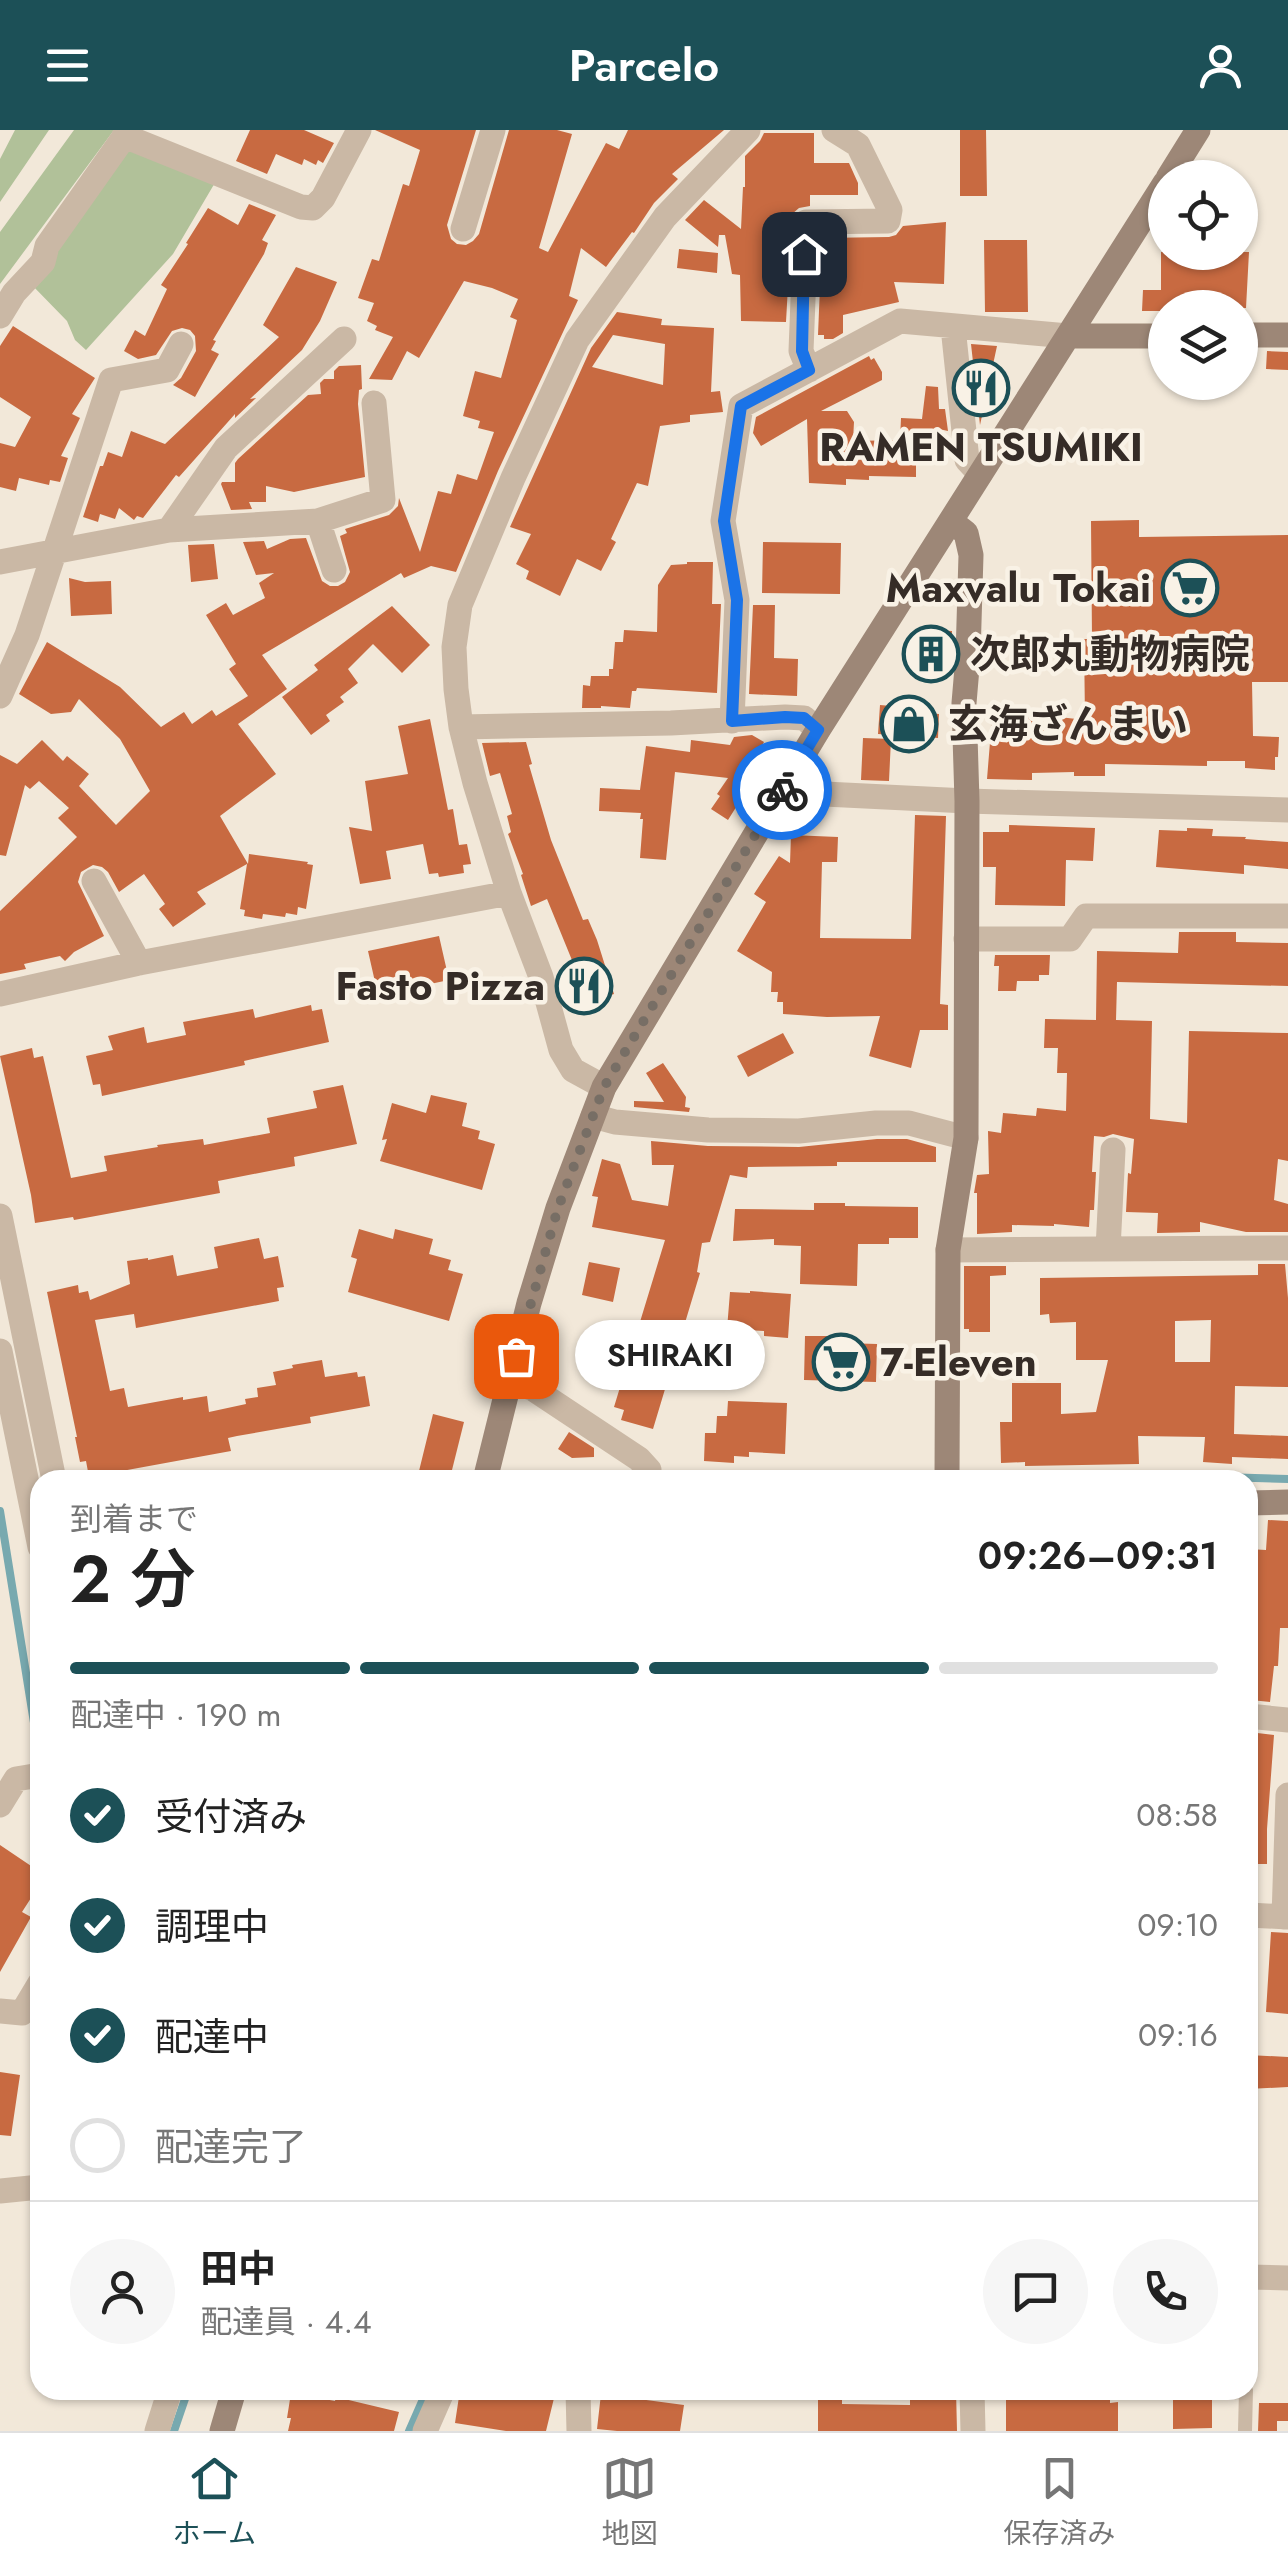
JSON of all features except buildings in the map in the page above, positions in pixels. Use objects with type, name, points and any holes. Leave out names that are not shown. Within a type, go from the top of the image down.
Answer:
[{"type":"main road","points":[[1179,160],[1198,130]]},
{"type":"main road","points":[[494,1470],[509,1382],[529,1304],[558,1208],[604,1087],[818,730],[1148,210]]},
{"type":"main road","points":[[1258,335],[1288,335]]},
{"type":"main road","points":[[1068,336],[1148,336]]},
{"type":"main road","points":[[947,1470],[948,1250],[966,1138],[964,703],[971,555],[966,533],[952,522]]},
{"type":"main road","points":[[1258,1502],[1288,1502]]},
{"type":"main road","points":[[222,2431],[231,2400]]},
{"type":"street","points":[[0,316],[14,293],[43,262],[46,246],[126,133],[301,207],[313,208],[324,198],[358,130]]},
{"type":"street","points":[[463,229],[492,130]]},
{"type":"street","points":[[809,370],[802,351],[806,222],[888,221],[890,210],[858,145],[834,130]]},
{"type":"street","points":[[604,1087],[573,1070],[561,1050],[541,977],[509,893],[475,784],[461,727],[454,646],[460,605],[577,340],[665,217],[738,134]]},
{"type":"street","points":[[732,721],[737,600],[724,521],[741,406],[900,321],[1068,336]]},
{"type":"street","points":[[953,327],[967,460],[980,474]]},
{"type":"street","points":[[169,530],[226,448],[344,339]]},
{"type":"street","points":[[0,696],[28,635],[111,380],[167,370],[181,344]]},
{"type":"street","points":[[0,562],[169,530],[318,521],[382,500],[374,402]]},
{"type":"street","points":[[318,521],[334,570]]},
{"type":"street","points":[[461,727],[785,717],[804,718],[818,730]]},
{"type":"street","points":[[785,786],[804,793],[966,801],[1288,810]]},
{"type":"street","points":[[94,881],[139,963]]},
{"type":"street","points":[[0,994],[139,963],[509,893]]},
{"type":"street","points":[[966,939],[1070,939],[1086,916],[1288,916]]},
{"type":"street","points":[[593,1116],[615,1122],[708,1130],[799,1131],[910,1123],[966,1138]]},
{"type":"street","points":[[1108,1249],[1114,1150]]},
{"type":"street","points":[[0,1216],[52,1470]]},
{"type":"street","points":[[948,1250],[1288,1248]]},
{"type":"street","points":[[0,1350],[30,1498]]},
{"type":"street","points":[[509,1382],[532,1388],[649,1470]]},
{"type":"street","points":[[1258,1717],[1288,1720]]},
{"type":"street","points":[[0,1805],[28,1777]]},
{"type":"street","points":[[1258,1916],[1286,1917],[1288,1795]]},
{"type":"street","points":[[0,2011],[22,2013],[30,2000]]},
{"type":"street","points":[[0,2191],[30,2188]]},
{"type":"street","points":[[1258,2278],[1288,2278]]},
{"type":"street","points":[[156,2431],[167,2400]]},
{"type":"street","points":[[426,2431],[439,2400]]},
{"type":"street","points":[[578,2400],[580,2431]]},
{"type":"street","points":[[972,2400],[972,2431]]},
{"type":"lane","points":[[1245,2431],[1246,2400]]},
{"type":"green space","points":[[15,130],[49,130],[0,202],[0,159]]},
{"type":"green space","points":[[74,130],[114,130],[0,284],[0,232]]},
{"type":"green space","points":[[130,143],[216,181],[173,254],[86,350],[75,340],[67,321],[31,284]]},
{"type":"waterway","points":[[1258,1478],[1288,1479]]},
{"type":"waterway","points":[[0,1511],[30,1698]]},
{"type":"waterway","points":[[174,2431],[185,2400]]},
{"type":"waterway","points":[[409,2431],[423,2400]]},
{"type":"way so far","points":[[516,1356],[558,1208],[604,1087],[782,790]]},
{"type":"place","name":"RAMEN TSUMIKI","points":[[981,388]]},
{"type":"place","name":"Maxvalu Tokai","points":[[1190,588]]},
{"type":"place","name":"次郎丸動物病院","points":[[931,654]]},
{"type":"place","name":"玄海ざんまい","points":[[909,724]]},
{"type":"place","name":"Fasto Pizza","points":[[584,986]]},
{"type":"place","name":"SHIRAKI","points":[[516,1356]]},
{"type":"place","name":"7-Eleven","points":[[841,1362]]},
{"type":"route","points":[[782,790],[818,730],[804,718],[732,721],[737,600],[724,521],[741,406],[809,370],[802,351],[804,254]]}]
